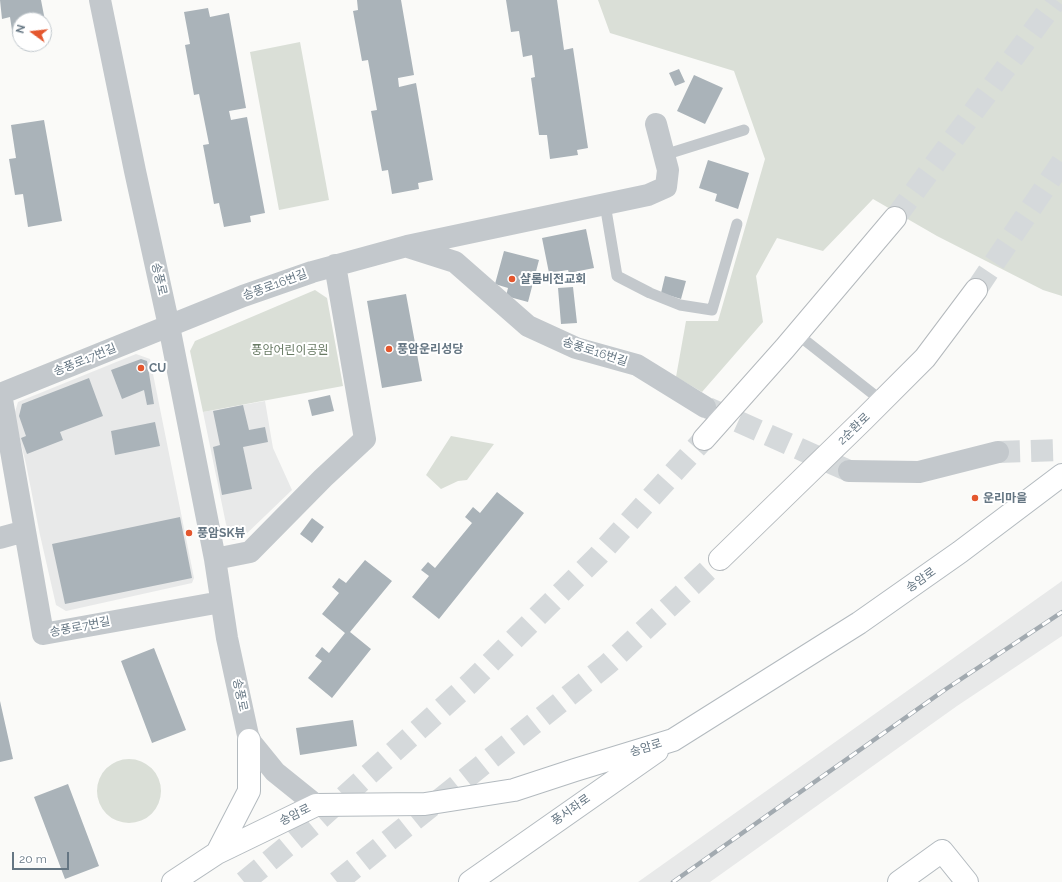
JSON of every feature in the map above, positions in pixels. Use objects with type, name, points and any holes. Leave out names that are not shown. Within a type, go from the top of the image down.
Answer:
[{"type":"main road","points":[[704,439],[797,334],[895,218]]},
{"type":"main road","name":"2순환로","points":[[720,559],[925,358],[976,290]]},
{"type":"main road","name":"송암로","points":[[173,882],[217,853],[316,805],[425,804],[514,790],[674,740],[859,623],[960,552],[1062,475]]},
{"type":"main road","points":[[217,853],[249,792],[249,740]]},
{"type":"main road","name":"풍서좌로","points":[[470,882],[674,740]]},
{"type":"main road","points":[[899,882],[942,851],[966,882]]},
{"type":"street","name":"송풍로","points":[[100,0],[169,326],[215,559],[221,602],[249,740],[275,772],[316,805]]},
{"type":"street","name":"송풍로16번길","points":[[169,326],[244,296],[335,265],[407,246],[648,195],[666,187],[668,170],[656,124]]},
{"type":"street","name":"송풍로16번길","points":[[407,246],[455,262],[528,326],[576,348],[637,365],[705,407]]},
{"type":"street","points":[[215,559],[250,552],[323,478],[365,439],[335,265]]},
{"type":"street","name":"송풍로17번길","points":[[25,531],[0,394],[169,326]]},
{"type":"street","points":[[849,471],[919,472],[998,452]]},
{"type":"street","points":[[0,538],[25,531]]},
{"type":"street","name":"송풍로7번길","points":[[25,531],[43,634],[221,602]]},
{"type":"lane","points":[[664,155],[744,130]]},
{"type":"lane","points":[[605,204],[617,276],[650,293],[680,305],[712,310],[737,224]]},
{"type":"lane","points":[[797,334],[882,401]]},
{"type":"shaded area","points":[[136,354],[150,359],[194,578],[192,583],[66,611],[56,605],[14,415],[18,402]]},
{"type":"shaded area","points":[[265,401],[273,448],[292,490],[240,540],[232,540],[226,524],[203,412]]},
{"type":"shaded area","points":[[1062,581],[1062,636],[957,706],[710,882],[638,882]]},
{"type":"green space","points":[[598,0],[1062,0],[1062,296],[1043,290],[937,236],[873,199],[823,251],[777,238],[756,276],[763,322],[702,392],[676,377],[686,321],[718,321],[765,159],[734,71],[610,33]]},
{"type":"green space","points":[[300,42],[329,200],[279,210],[250,52]]},
{"type":"green space","name":"풍암어린이공원","points":[[315,290],[327,298],[343,386],[203,412],[190,351],[195,341]]},
{"type":"green space","points":[[451,436],[494,444],[467,480],[458,481],[441,489],[426,475]]},
{"type":"green space","points":[[129,759],[141,761],[152,768],[159,779],[161,791],[159,803],[152,814],[141,821],[129,823],[117,821],[106,814],[99,803],[97,791],[99,779],[106,768],[117,761]]},
{"type":"building","points":[[0,0],[41,0],[43,12],[12,12],[12,30],[10,17],[2,19]]},
{"type":"building","points":[[357,0],[401,0],[414,75],[398,78],[399,87],[416,83],[433,180],[418,183],[419,189],[392,194],[388,170],[382,171],[371,111],[377,110],[368,60],[362,61],[353,11],[358,10]]},
{"type":"building","points":[[506,0],[557,0],[564,50],[573,48],[588,148],[577,150],[578,155],[550,159],[547,135],[539,135],[531,78],[535,77],[532,55],[523,57],[519,31],[511,32]]},
{"type":"building","points":[[208,8],[210,17],[229,13],[246,108],[229,111],[231,120],[247,117],[265,213],[250,216],[251,222],[224,227],[219,203],[214,204],[203,145],[209,144],[199,94],[194,95],[185,45],[190,44],[184,12]]},
{"type":"building","points":[[679,69],[685,82],[675,86],[669,73]]},
{"type":"building","points":[[694,75],[723,88],[705,124],[677,111]]},
{"type":"building","points":[[44,120],[62,221],[28,227],[23,194],[15,195],[9,159],[16,158],[11,125]]},
{"type":"building","points":[[708,160],[749,173],[738,209],[715,201],[717,194],[699,188]]},
{"type":"building","points":[[586,229],[594,268],[569,273],[568,270],[549,273],[542,238]]},
{"type":"building","points":[[504,251],[539,260],[528,302],[506,296],[508,288],[495,284]]},
{"type":"building","points":[[665,276],[686,281],[681,299],[661,293]]},
{"type":"building","points":[[573,287],[577,323],[561,324],[558,288]]},
{"type":"building","points":[[406,294],[422,381],[382,388],[367,301]]},
{"type":"building","points":[[141,359],[147,361],[154,404],[147,405],[144,390],[122,399],[111,370]]},
{"type":"building","points":[[89,378],[103,416],[60,432],[63,440],[27,454],[21,438],[26,436],[19,416],[22,404]]},
{"type":"building","points":[[330,395],[334,411],[312,416],[308,400]]},
{"type":"building","points":[[243,405],[249,430],[265,427],[268,442],[243,447],[252,489],[222,495],[213,447],[220,445],[213,411]]},
{"type":"building","points":[[155,422],[160,446],[115,455],[111,431]]},
{"type":"building","points":[[497,492],[524,513],[439,619],[412,597],[429,576],[421,570],[428,562],[435,568],[472,523],[465,517],[473,507],[480,513]]},
{"type":"building","points":[[180,517],[192,578],[65,604],[52,544]]},
{"type":"building","points":[[312,518],[324,527],[312,543],[300,534]]},
{"type":"building","points":[[365,560],[392,581],[350,632],[371,649],[332,698],[308,678],[322,661],[315,656],[322,647],[329,653],[345,633],[322,614],[339,593],[332,587],[339,578],[346,583]]},
{"type":"building","points":[[154,648],[186,730],[152,743],[121,661]]},
{"type":"building","points":[[0,701],[13,759],[0,762]]},
{"type":"building","points":[[353,720],[357,746],[300,755],[296,728]]},
{"type":"building","points":[[68,784],[99,866],[65,879],[34,797]]},
{"type":"tunnel","points":[[895,218],[1056,0]]},
{"type":"tunnel","points":[[976,290],[1062,162]]},
{"type":"tunnel","points":[[708,408],[849,471]]},
{"type":"tunnel","points":[[244,882],[315,823],[470,683],[598,556],[704,439]]},
{"type":"tunnel","points":[[998,452],[1062,450]]},
{"type":"tunnel","points":[[337,882],[608,664],[720,559]]},
{"type":"railway","points":[[673,882],[946,689],[1062,612]]},
{"type":"place","name":"샬롬비전교회","points":[[512,279]]},
{"type":"place","name":"풍암운리성당","points":[[389,349]]},
{"type":"place","name":"CU","points":[[141,368]]},
{"type":"place","name":"운리마을","points":[[975,498]]},
{"type":"place","name":"풍암SK뷰","points":[[189,533]]}]
